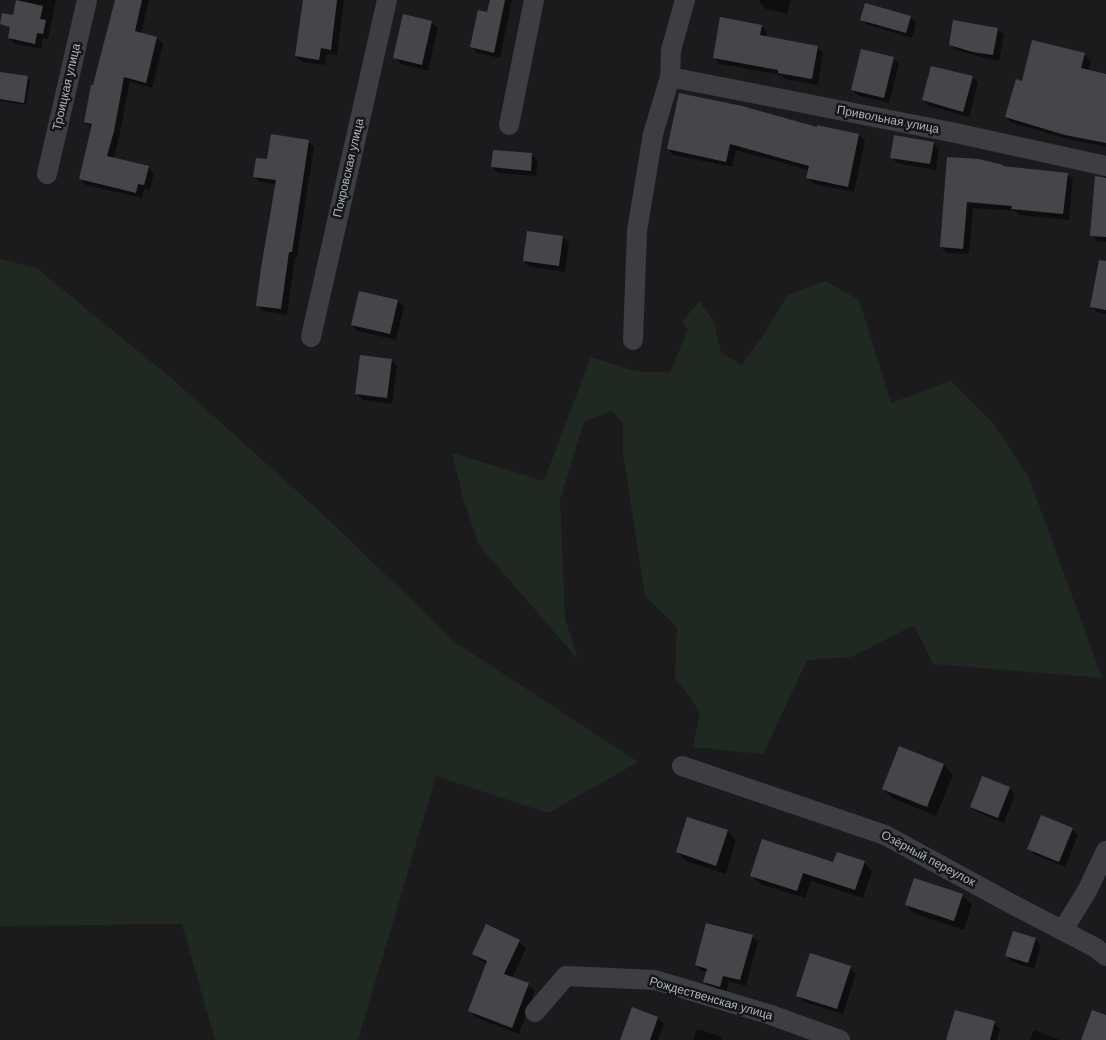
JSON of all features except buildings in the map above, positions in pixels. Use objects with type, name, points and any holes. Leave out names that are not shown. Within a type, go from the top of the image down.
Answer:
[{"type":"street","name":"Троицкая улица","points":[[47,174],[88,0]]},
{"type":"street","name":"Покровская улица","points":[[311,336],[387,0]]},
{"type":"street","points":[[509,125],[534,0]]},
{"type":"street","points":[[633,340],[637,231],[653,134],[670,78],[672,50],[685,0]]},
{"type":"street","name":"Привольная улица","points":[[670,78],[951,132],[1106,166]]},
{"type":"street","name":"Озёрный переулок","points":[[682,766],[885,835],[1096,948],[1106,956]]},
{"type":"street","points":[[1063,930],[1087,891],[1106,851]]},
{"type":"street","name":"Рождественская улица","points":[[535,1012],[566,976],[655,980],[768,1014],[840,1040]]},
{"type":"shaded area","points":[[0,259],[36,268],[171,378],[330,521],[456,643],[638,762],[548,813],[436,776],[358,1040],[215,1040],[182,924],[0,926]]},
{"type":"shaded area","points":[[825,281],[859,300],[891,403],[951,381],[994,424],[1029,478],[1102,678],[933,664],[914,625],[851,657],[807,660],[763,754],[693,747],[700,712],[675,677],[677,627],[645,596],[623,452],[623,422],[611,411],[584,421],[560,500],[565,618],[578,659],[479,545],[463,498],[452,453],[544,481],[591,357],[634,371],[670,373],[688,329],[682,322],[699,301],[714,322],[721,353],[742,365],[759,342],[788,295]]}]
